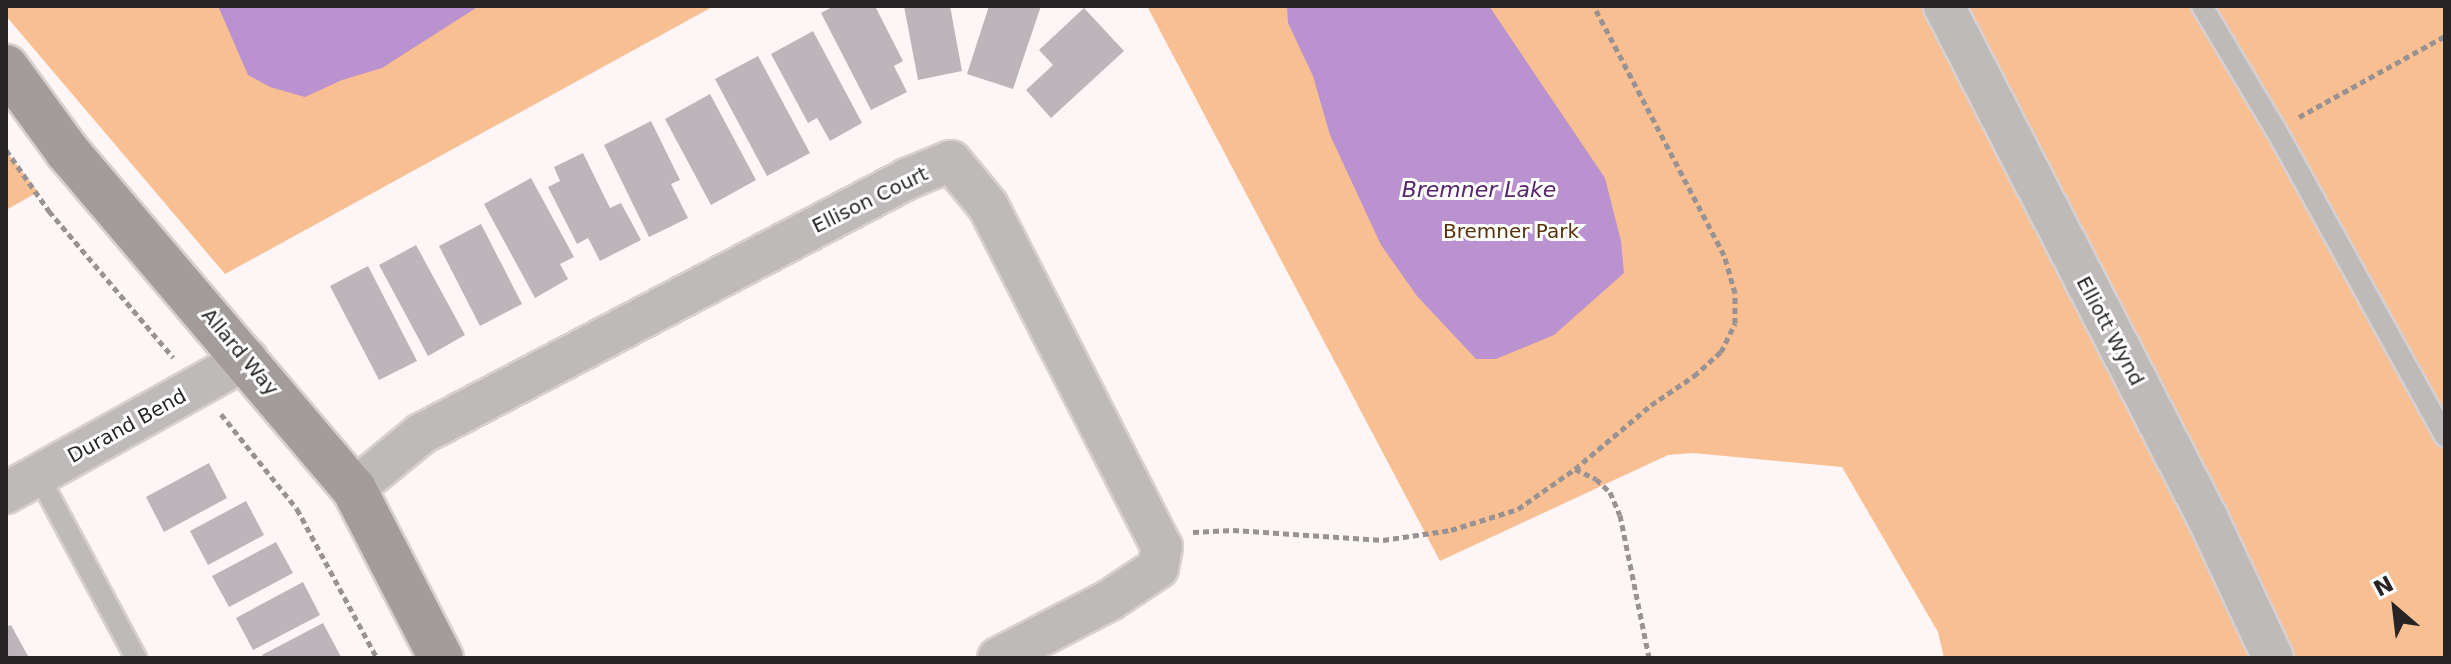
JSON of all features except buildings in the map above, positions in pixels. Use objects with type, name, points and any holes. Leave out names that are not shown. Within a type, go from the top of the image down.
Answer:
[{"type":"street","name":"Elliott Wynd","points":[[1944,6],[2208,519],[2273,658]]},
{"type":"street","name":"Allard Way","points":[[6,67],[67,151],[247,359],[354,489],[441,658]]},
{"type":"street","name":"Ellison Court","points":[[354,489],[421,434],[909,178],[951,161],[988,206],[1162,547],[1158,568],[1110,600],[998,658]]},
{"type":"street","name":"Durand Bend","points":[[22,484],[247,359]]},
{"type":"lane","points":[[2202,6],[2276,130],[2445,436]]},
{"type":"lane","points":[[22,484],[136,658]]},
{"type":"path","points":[[1156,533],[1233,530],[1383,540],[1451,530],[1518,509],[1575,469],[1651,405],[1694,376],[1721,352],[1735,323],[1735,293],[1724,255],[1594,6]]},
{"type":"path","points":[[2276,130],[2445,36]]},
{"type":"path","points":[[1575,469],[1596,479],[1610,492],[1615,503],[1649,658]]},
{"type":"green space","points":[[6,6],[714,6],[225,274],[6,16]]},
{"type":"green space","name":"Bremner Park","points":[[1147,6],[2445,6],[2445,658],[1944,658],[1938,632],[1842,467],[1693,453],[1668,455],[1440,561]]},
{"type":"green space","points":[[6,151],[38,192],[6,210]]},
{"type":"water","points":[[218,6],[479,6],[382,68],[342,80],[305,97],[270,87],[248,75]]},
{"type":"water","name":"Bremner Lake","points":[[1287,6],[1489,6],[1605,178],[1621,241],[1624,273],[1554,335],[1496,359],[1476,359],[1417,296],[1381,245],[1330,135],[1313,76],[1288,23]]}]
